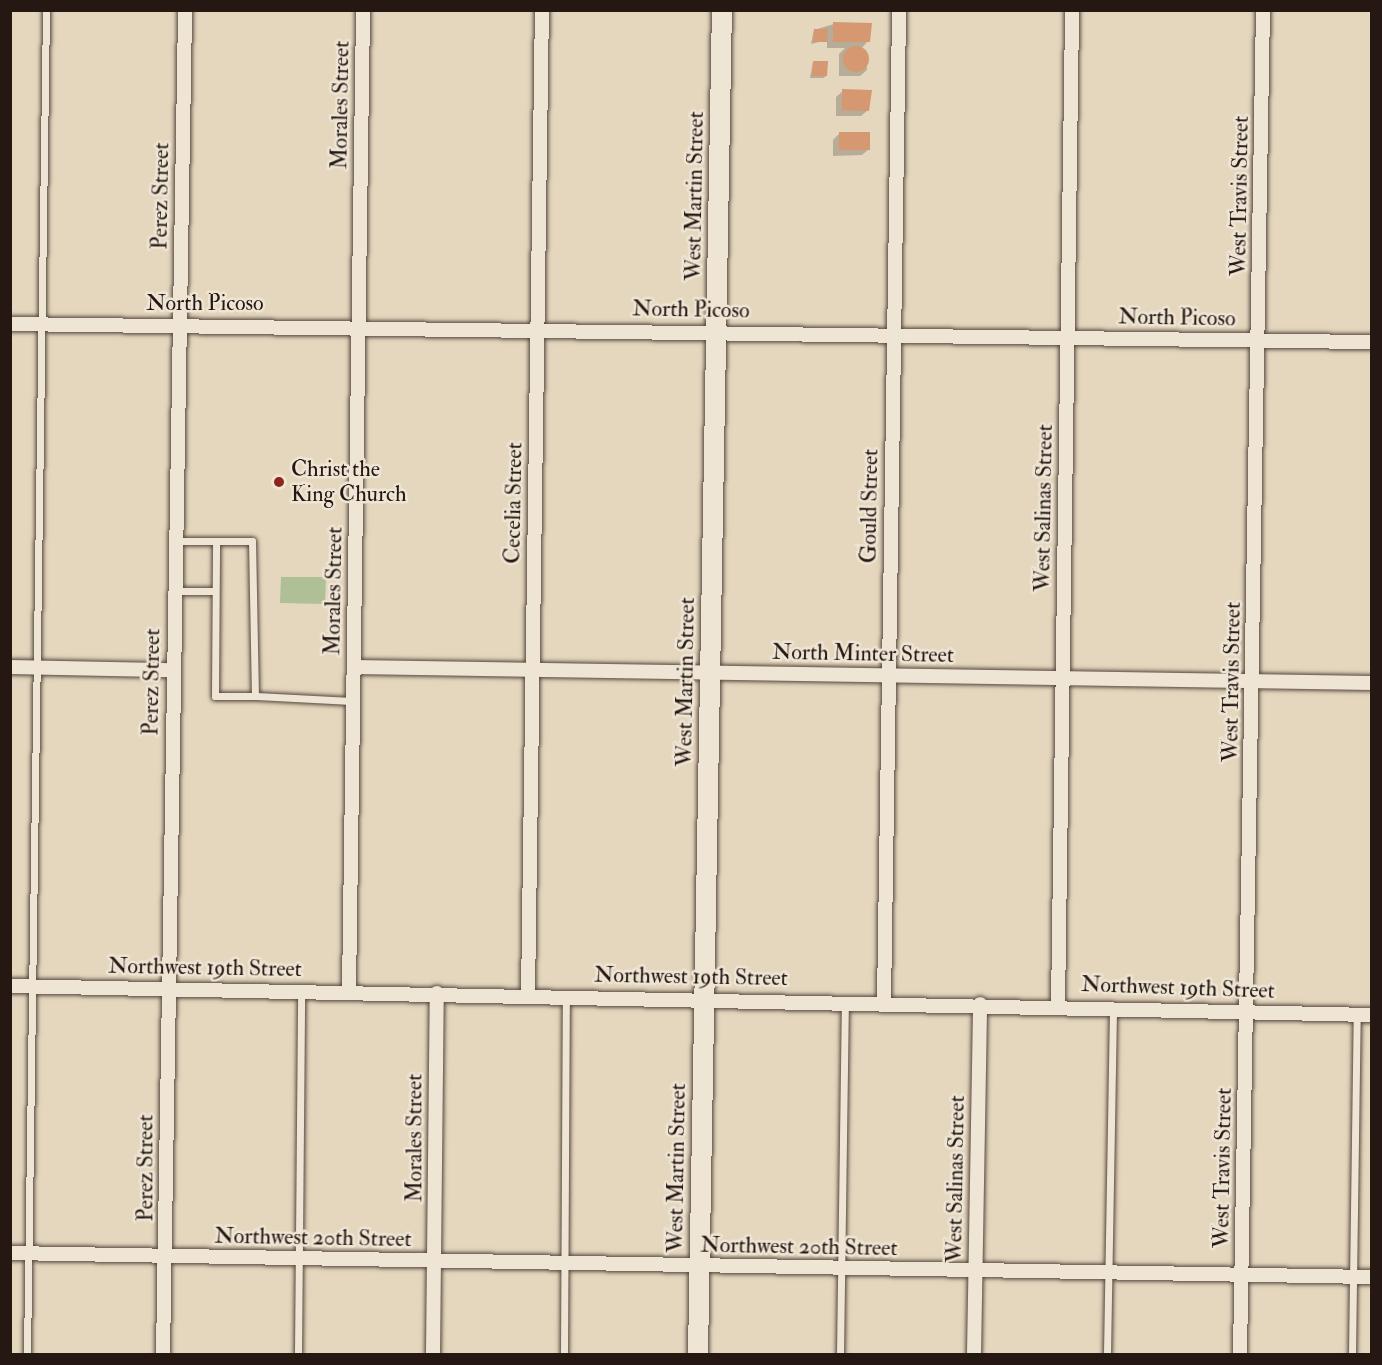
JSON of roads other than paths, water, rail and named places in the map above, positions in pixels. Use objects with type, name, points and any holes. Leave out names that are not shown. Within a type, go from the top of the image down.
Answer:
[{"type":"main road","name":"West Martin Street","points":[[698,1354],[722,10]]},
{"type":"street","name":"Perez Street","points":[[163,1354],[184,10]]},
{"type":"street","name":"Morales Street","points":[[349,991],[363,10]]},
{"type":"street","name":"Cecelia Street","points":[[528,995],[542,10]]},
{"type":"street","name":"Gould Street","points":[[884,1002],[899,10]]},
{"type":"street","name":"West Salinas Street","points":[[1058,1006],[1072,10]]},
{"type":"street","name":"West Travis Street","points":[[1240,1354],[1263,10]]},
{"type":"street","name":"North Picoso","points":[[10,324],[537,328],[1371,342]]},
{"type":"street","points":[[10,667],[173,670]]},
{"type":"street","name":"North Minter Street","points":[[354,667],[1371,683]]},
{"type":"street","name":"Northwest 19th Street","points":[[10,986],[705,997],[1371,1015]]},
{"type":"street","name":"Morales Street","points":[[433,1354],[437,993]]},
{"type":"street","name":"West Salinas Street","points":[[974,1354],[980,1004]]},
{"type":"street","name":"Northwest 20th Street","points":[[10,1253],[975,1272],[1371,1277]]},
{"type":"lane","points":[[27,1354],[46,10]]},
{"type":"lane","points":[[177,541],[252,541],[255,696]]},
{"type":"lane","points":[[216,541],[214,696],[353,701]]},
{"type":"lane","points":[[176,591],[215,591]]},
{"type":"lane","points":[[298,1354],[301,990]]},
{"type":"lane","points":[[564,1354],[567,1263],[566,996]]},
{"type":"lane","points":[[840,1354],[845,1001]]},
{"type":"lane","points":[[1107,1354],[1113,1007]]},
{"type":"lane","points":[[1352,1354],[1357,1015]]},
{"type":"place","name":"Christ the King Church","points":[[279,482]]}]
